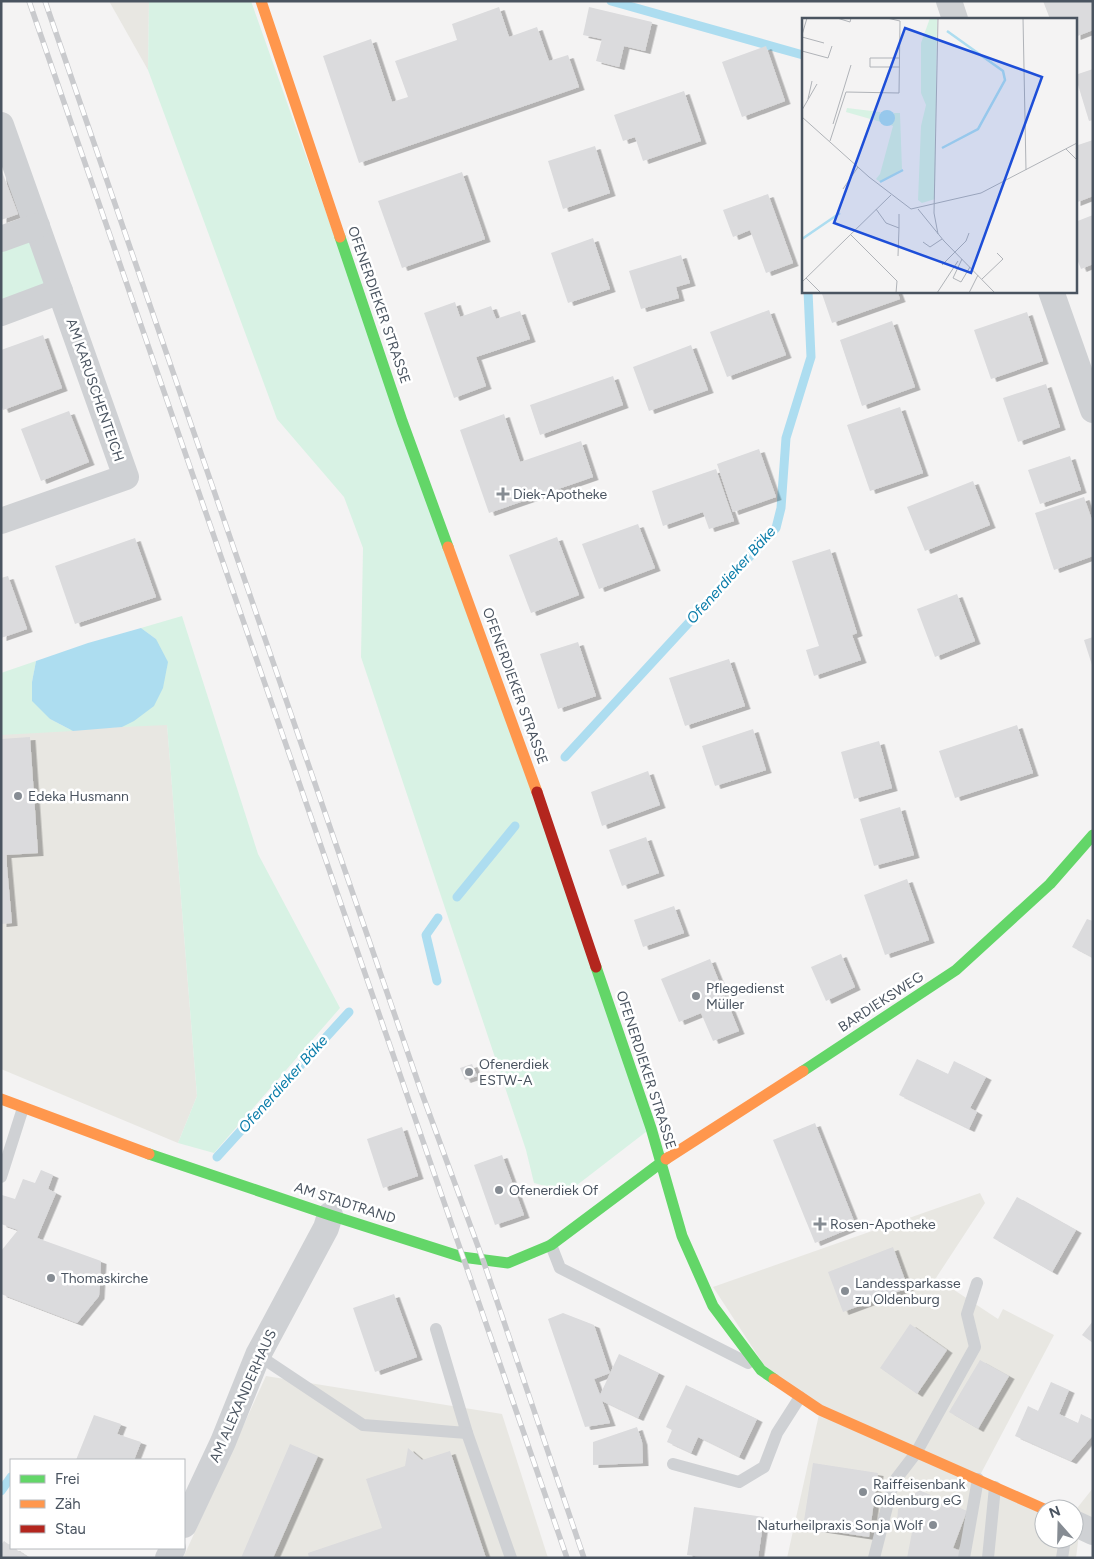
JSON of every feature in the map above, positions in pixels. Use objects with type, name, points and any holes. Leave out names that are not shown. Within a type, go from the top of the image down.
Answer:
[{"type":"street","name":"OFENERDIEKER STRASSE","points":[[261,1],[402,421],[534,782],[651,1128],[682,1236],[713,1306],[761,1370],[820,1410],[1034,1505]]},
{"type":"street","points":[[949,1],[955,18]]},
{"type":"street","name":"AM KARUSCHENTEICH","points":[[1,125],[126,477],[1,521]]},
{"type":"street","points":[[1,239],[37,226]]},
{"type":"street","points":[[1,313],[60,291]]},
{"type":"street","points":[[1051,292],[1093,410]]},
{"type":"street","name":"BARDIEKSWEG","points":[[660,1162],[811,1066],[956,970],[1050,884],[1093,835]]},
{"type":"street","name":"AM STADTRAND","points":[[1,1099],[124,1146],[330,1215],[462,1256],[508,1263],[551,1245],[660,1162]]},
{"type":"street","name":"AM ALEXANDERHAUS","points":[[185,1523],[223,1442],[258,1355],[326,1228],[330,1215]]},
{"type":"lane","points":[[1,1177],[23,1108]]},
{"type":"lane","points":[[551,1245],[560,1268],[761,1370]]},
{"type":"lane","points":[[874,1558],[893,1484],[916,1453],[975,1347],[967,1314],[977,1283]]},
{"type":"lane","points":[[436,1329],[467,1433],[511,1558]]},
{"type":"lane","points":[[258,1355],[363,1425],[467,1433]]},
{"type":"lane","points":[[673,1464],[739,1482],[764,1468],[777,1433],[800,1397]]},
{"type":"lane","points":[[964,1558],[978,1480]]},
{"type":"lane","points":[[988,1558],[995,1487]]},
{"type":"shaded area","points":[[109,1],[149,1],[148,70]]},
{"type":"shaded area","points":[[167,724],[197,1096],[178,1143],[1,1069],[1,734]]},
{"type":"shaded area","points":[[980,1193],[985,1203],[936,1278],[998,1319],[1003,1309],[1054,1335],[978,1479],[1034,1504],[1034,1549],[1077,1549],[1076,1558],[787,1558],[820,1410],[764,1365],[713,1287]]},
{"type":"shaded area","points":[[266,1376],[502,1414],[548,1558],[183,1558]]},
{"type":"shaded area","points":[[1093,1488],[1093,1532],[1084,1528],[1084,1499]]},
{"type":"green space","points":[[149,1],[251,1],[651,1128],[568,1192],[534,1183],[526,1150],[361,657],[363,548],[344,497],[277,419],[148,70]]},
{"type":"green space","points":[[37,226],[60,291],[1,313],[1,239]]},
{"type":"green space","points":[[182,616],[258,854],[340,1008],[214,1153],[178,1143],[197,1096],[167,725],[122,727],[141,715],[156,639],[141,628]]},
{"type":"green space","points":[[36,661],[32,682],[50,719],[73,731],[1,735],[1,673]]},
{"type":"water","points":[[141,628],[156,639],[168,662],[163,688],[154,706],[134,721],[122,727],[73,731],[50,719],[32,701],[32,682],[36,661],[88,643]]},
{"type":"building","points":[[1043,1],[1091,1],[1093,4],[1093,30],[1076,37],[1076,18],[1050,18]]},
{"type":"building","points":[[499,7],[509,37],[537,27],[549,61],[568,55],[579,87],[359,163],[323,56],[371,39],[392,102],[408,97],[395,61],[457,40],[452,24]]},
{"type":"building","points":[[589,7],[652,22],[645,51],[624,46],[619,67],[596,61],[602,39],[583,35]]},
{"type":"building","points":[[766,46],[785,101],[742,117],[722,62]]},
{"type":"building","points":[[1093,69],[1093,120],[1089,121],[1076,75]]},
{"type":"building","points":[[684,91],[701,141],[643,161],[635,137],[623,141],[614,115]]},
{"type":"building","points":[[1093,140],[1093,196],[1076,203],[1076,146]]},
{"type":"building","points":[[595,146],[610,193],[563,209],[548,161]]},
{"type":"building","points":[[1,169],[18,214],[1,220]]},
{"type":"building","points":[[462,172],[485,239],[402,268],[378,201]]},
{"type":"building","points":[[768,194],[793,263],[766,273],[750,230],[733,237],[723,210]]},
{"type":"building","points":[[1093,215],[1093,264],[1081,269],[1076,256],[1076,222]]},
{"type":"building","points":[[593,238],[610,289],[568,303],[551,253]]},
{"type":"building","points":[[681,255],[690,283],[676,287],[679,298],[641,309],[629,271]]},
{"type":"building","points":[[821,292],[897,292],[900,299],[832,323]]},
{"type":"building","points":[[455,302],[460,317],[491,306],[496,319],[520,311],[530,339],[476,357],[486,386],[454,398],[424,313]]},
{"type":"building","points":[[769,310],[786,355],[727,377],[710,332]]},
{"type":"building","points":[[1027,312],[1043,361],[991,379],[974,330]]},
{"type":"building","points":[[892,321],[915,387],[862,406],[840,340]]},
{"type":"building","points":[[43,335],[62,388],[3,410],[1,405],[1,350]]},
{"type":"building","points":[[691,345],[708,390],[649,411],[633,367]]},
{"type":"building","points":[[613,376],[623,405],[540,435],[530,405]]},
{"type":"building","points":[[1046,384],[1060,427],[1018,442],[1003,398]]},
{"type":"building","points":[[900,407],[923,473],[870,491],[847,425]]},
{"type":"building","points":[[69,411],[89,462],[41,481],[21,429]]},
{"type":"building","points":[[504,414],[520,462],[581,441],[593,477],[489,513],[460,430]]},
{"type":"building","points":[[759,449],[776,497],[733,512],[717,464]]},
{"type":"building","points":[[1070,456],[1081,490],[1040,504],[1028,470]]},
{"type":"building","points":[[716,469],[734,521],[709,529],[703,512],[663,526],[652,491]]},
{"type":"building","points":[[973,481],[990,525],[925,551],[907,507]]},
{"type":"building","points":[[1084,497],[1093,523],[1093,556],[1054,570],[1035,513]]},
{"type":"building","points":[[638,524],[655,568],[599,589],[582,544]]},
{"type":"building","points":[[557,537],[579,595],[531,613],[509,555]]},
{"type":"building","points":[[135,538],[156,597],[75,624],[55,566]]},
{"type":"building","points":[[830,549],[857,633],[852,635],[861,660],[814,676],[806,650],[819,646],[792,561]]},
{"type":"building","points":[[8,576],[27,629],[1,638],[1,578]]},
{"type":"building","points":[[957,594],[975,641],[935,657],[917,609]]},
{"type":"building","points":[[1093,637],[1093,665],[1092,665],[1084,640]]},
{"type":"building","points":[[578,642],[596,696],[558,709],[540,654]]},
{"type":"building","points":[[729,659],[745,706],[685,726],[669,678]]},
{"type":"building","points":[[1017,725],[1033,773],[955,798],[939,751]]},
{"type":"building","points":[[753,729],[766,770],[715,786],[702,746]]},
{"type":"building","name":"Edeka Husmann","points":[[30,737],[38,853],[6,855],[12,923],[1,924],[1,739]]},
{"type":"building","points":[[879,741],[892,788],[854,799],[841,752]]},
{"type":"building","points":[[648,771],[660,805],[602,826],[591,792]]},
{"type":"building","points":[[900,807],[914,855],[874,866],[860,819]]},
{"type":"building","points":[[646,837],[659,873],[622,886],[609,850]]},
{"type":"building","points":[[907,879],[929,940],[885,955],[864,895]]},
{"type":"building","points":[[674,906],[684,933],[643,947],[634,920]]},
{"type":"building","points":[[1087,919],[1093,921],[1093,958],[1072,947]]},
{"type":"building","points":[[841,954],[855,987],[826,1001],[811,967]]},
{"type":"building","name":"Pflegedienst Müller","points":[[710,959],[739,1031],[713,1041],[701,1013],[679,1022],[661,979]]},
{"type":"building","points":[[917,1059],[948,1074],[954,1061],[986,1077],[970,1108],[977,1112],[969,1129],[899,1095]]},
{"type":"building","name":"Ofenerdiek ESTW-A","points":[[472,1064],[477,1076],[465,1080],[460,1068]]},
{"type":"building","points":[[815,1123],[856,1226],[815,1243],[773,1140]]},
{"type":"building","points":[[402,1127],[418,1176],[383,1188],[367,1139]]},
{"type":"building","name":"Ofenerdiek Of","points":[[502,1155],[524,1215],[495,1225],[474,1165]]},
{"type":"building","name":"Thomaskirche","points":[[41,1170],[53,1175],[48,1189],[56,1193],[37,1238],[101,1261],[99,1296],[77,1323],[1,1294],[1,1251],[18,1230],[1,1224],[1,1197],[2,1195],[15,1199],[23,1179],[35,1183]]},
{"type":"building","points":[[1017,1197],[1076,1230],[1052,1272],[993,1238]]},
{"type":"building","points":[[893,1247],[908,1288],[843,1312],[828,1272]]},
{"type":"building","points":[[394,1294],[417,1357],[375,1372],[353,1308]]},
{"type":"building","points":[[563,1313],[594,1325],[610,1373],[594,1379],[600,1395],[619,1354],[659,1373],[638,1418],[602,1401],[610,1423],[585,1427],[548,1319]]},
{"type":"building","points":[[1093,1321],[1093,1343],[1082,1335]]},
{"type":"building","points":[[910,1324],[947,1350],[917,1394],[880,1368]]},
{"type":"building","points":[[980,1360],[1009,1376],[978,1429],[949,1412]]},
{"type":"building","points":[[1051,1382],[1069,1390],[1059,1414],[1078,1423],[1081,1414],[1093,1420],[1093,1435],[1071,1461],[1015,1436],[1028,1406],[1038,1411]]},
{"type":"building","points":[[686,1385],[757,1419],[739,1457],[698,1437],[691,1453],[667,1442],[672,1430],[666,1427]]},
{"type":"building","points":[[94,1415],[121,1424],[117,1434],[141,1442],[134,1459],[76,1459]]},
{"type":"building","points":[[637,1427],[642,1442],[643,1463],[593,1465],[593,1442]]},
{"type":"building","points":[[290,1444],[318,1456],[273,1558],[241,1558]]},
{"type":"building","points":[[408,1448],[422,1460],[450,1451],[486,1558],[309,1558],[308,1553],[382,1528],[366,1479],[405,1466]]},
{"type":"building","points":[[813,1463],[878,1473],[869,1537],[803,1527]]},
{"type":"building","name":"Naturheilpraxis Sonja Wolf","points":[[919,1490],[967,1511],[953,1548],[961,1551],[959,1558],[907,1558],[913,1527],[897,1522],[898,1509]]},
{"type":"building","points":[[694,1507],[764,1517],[758,1558],[710,1558],[687,1555]]},
{"type":"building","points":[[4,1541],[10,1545],[10,1549],[16,1549],[29,1558],[1,1558],[1,1545]]},
{"type":"waterway","name":"Ofenerdieker Bäke","points":[[611,1],[802,55]]},
{"type":"waterway","name":"Ofenerdieker Bäke","points":[[565,757],[776,528],[781,508],[786,438],[811,357],[808,292]]},
{"type":"waterway","name":"Ofenerdieker Bäke","points":[[457,897],[515,826]]},
{"type":"waterway","name":"Ofenerdieker Bäke","points":[[437,981],[426,935],[438,918]]},
{"type":"waterway","name":"Ofenerdieker Bäke","points":[[217,1157],[349,1012]]},
{"type":"waterway","name":"Ofenerdieker Bäke","points":[[1,1491],[10,1478]]},
{"type":"railway","points":[[29,1],[567,1558]]},
{"type":"railway","points":[[45,1],[421,1091],[483,1260],[584,1558]]},
{"type":"traffic: fast","points":[[340,237],[402,421],[448,547]]},
{"type":"traffic: fast","points":[[803,1071],[956,970],[1050,884],[1093,835]]},
{"type":"traffic: fast","points":[[596,967],[651,1128],[682,1236],[713,1306],[761,1370],[774,1379]]},
{"type":"traffic: fast","points":[[149,1154],[462,1257],[508,1263],[551,1245],[666,1159]]},
{"type":"traffic: slow","points":[[261,1],[340,237]]},
{"type":"traffic: slow","points":[[448,547],[537,792]]},
{"type":"traffic: slow","points":[[666,1159],[803,1071]]},
{"type":"traffic: slow","points":[[1,1099],[149,1154]]},
{"type":"traffic: slow","points":[[774,1379],[820,1410],[1034,1505]]},
{"type":"traffic: jam","points":[[537,792],[596,967]]},
{"type":"place","name":"Diek-Apotheke","points":[[503,494]]},
{"type":"place","name":"Edeka Husmann","points":[[18,796]]},
{"type":"place","name":"Pflegedienst Müller","points":[[696,996]]},
{"type":"place","name":"Ofenerdiek ESTW-A","points":[[469,1072]]},
{"type":"place","name":"Ofenerdiek Of","points":[[499,1190]]},
{"type":"place","name":"Rosen-Apotheke","points":[[820,1224]]},
{"type":"place","name":"Thomaskirche","points":[[51,1278]]},
{"type":"place","name":"Landessparkasse zu Oldenburg","points":[[845,1291]]},
{"type":"place","name":"Raiffeisenbank Oldenburg eG","points":[[863,1492]]},
{"type":"place","name":"Naturheilpraxis Sonja Wolf","points":[[933,1525]]}]
